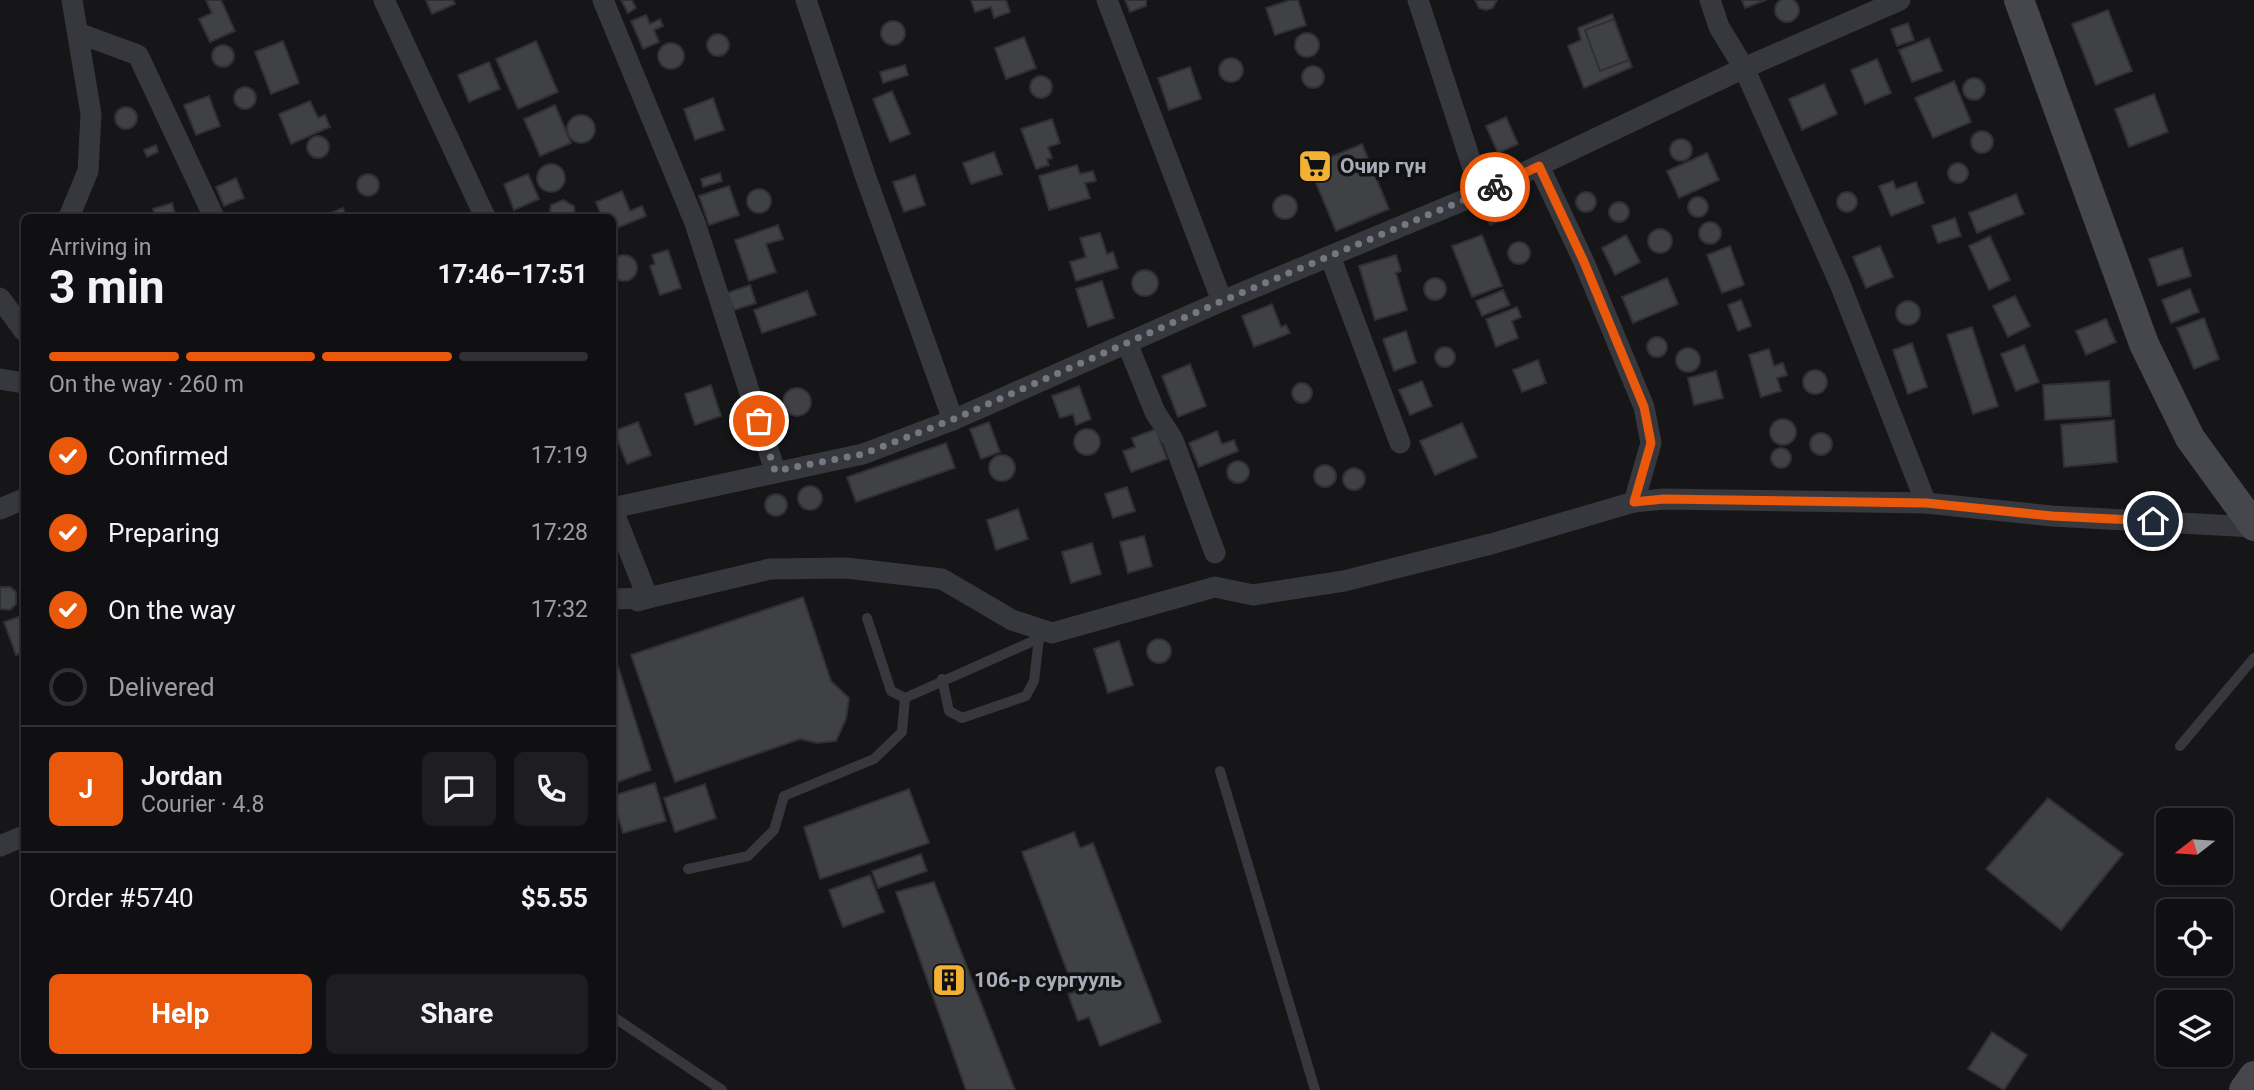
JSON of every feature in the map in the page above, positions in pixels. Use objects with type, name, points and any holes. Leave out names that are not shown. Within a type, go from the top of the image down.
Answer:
[{"type":"main road","points":[[2019,0],[2144,344],[2190,438],[2254,527]]},
{"type":"main road","points":[[2244,1090],[2254,1076]]},
{"type":"street","points":[[70,214],[88,171],[92,114],[72,0]]},
{"type":"street","points":[[384,0],[484,214]]},
{"type":"street","points":[[603,0],[695,223],[775,471]]},
{"type":"street","points":[[807,0],[865,175],[954,419]]},
{"type":"street","points":[[1108,0],[1222,301]]},
{"type":"street","points":[[1418,0],[1481,193]]},
{"type":"street","points":[[1710,0],[1719,27],[1744,68],[1840,284],[1926,503]]},
{"type":"street","points":[[616,507],[863,454],[954,419],[1222,301],[1481,193],[1744,68],[1900,0]]},
{"type":"street","points":[[78,33],[138,55],[213,214]]},
{"type":"street","points":[[1539,166],[1584,262],[1644,407],[1651,443],[1634,502]]},
{"type":"street","points":[[1330,256],[1400,443]]},
{"type":"street","points":[[0,298],[21,327]]},
{"type":"street","points":[[1127,343],[1155,412],[1173,440],[1214,553]]},
{"type":"street","points":[[0,379],[21,382]]},
{"type":"street","points":[[616,609],[648,598],[770,569],[846,568],[942,579],[1012,620],[1045,635],[1215,587],[1253,595],[1344,581],[1491,544],[1634,502],[1664,499],[1926,503],[2052,516],[2254,527]]},
{"type":"street","points":[[0,509],[21,500]]},
{"type":"street","points":[[616,518],[648,598]]},
{"type":"street","points":[[616,599],[648,598]]},
{"type":"street","points":[[0,846],[21,837]]},
{"type":"lane","points":[[867,618],[891,691],[905,698]]},
{"type":"lane","points":[[942,678],[949,711],[962,718],[1026,696],[1034,681],[1045,635]]},
{"type":"lane","points":[[905,698],[942,678],[1045,635]]},
{"type":"lane","points":[[2180,746],[2254,658]]},
{"type":"lane","points":[[688,869],[748,856],[774,830],[784,796],[874,759],[902,732],[905,698]]},
{"type":"lane","points":[[1220,771],[1315,1090]]},
{"type":"lane","points":[[616,1019],[722,1090]]},
{"type":"building","points":[[1782,-1],[1792,-1],[1798,5],[1798,15],[1792,21],[1782,21],[1776,15],[1776,5]]},
{"type":"building","points":[[206,0],[221,0],[235,31],[210,42],[199,19],[212,13]]},
{"type":"building","points":[[426,0],[453,0],[455,4],[432,14]]},
{"type":"building","points":[[621,0],[632,0],[636,8],[628,13]]},
{"type":"building","points":[[971,0],[1006,0],[1010,12],[994,18],[991,7],[975,12]]},
{"type":"building","points":[[1125,0],[1146,0],[1146,6],[1130,12]]},
{"type":"building","points":[[1298,0],[1306,25],[1275,35],[1266,8]]},
{"type":"building","points":[[1475,0],[1497,0],[1493,8],[1486,10],[1479,8]]},
{"type":"building","points":[[1742,0],[1766,0],[1745,8]]},
{"type":"building","points":[[2108,10],[2132,71],[2096,85],[2072,24]]},
{"type":"building","points":[[1612,14],[1632,67],[1584,88],[1568,46],[1581,40],[1578,28]]},
{"type":"building","points":[[646,15],[650,24],[660,19],[663,26],[654,30],[659,42],[643,49],[631,21]]},
{"type":"building","points":[[1614,19],[1629,60],[1600,71],[1585,30]]},
{"type":"building","points":[[893,21],[904,28],[905,33],[898,44],[893,45],[882,38],[881,33],[888,22]]},
{"type":"building","points":[[1908,23],[1914,40],[1897,46],[1891,29]]},
{"type":"building","points":[[1307,33],[1316,36],[1319,45],[1316,54],[1307,57],[1298,54],[1295,45],[1298,36]]},
{"type":"building","points":[[714,34],[722,34],[729,41],[729,49],[722,56],[714,56],[707,49],[707,41]]},
{"type":"building","points":[[1024,37],[1036,68],[1006,79],[995,48]]},
{"type":"building","points":[[1929,38],[1942,71],[1912,82],[1899,50]]},
{"type":"building","points":[[283,41],[299,83],[271,94],[255,52]]},
{"type":"building","points":[[536,41],[558,92],[518,109],[496,59]]},
{"type":"building","points":[[671,43],[680,47],[684,56],[680,65],[671,69],[662,65],[658,56],[662,47]]},
{"type":"building","points":[[223,45],[231,48],[234,56],[231,64],[223,67],[215,64],[212,56],[215,48]]},
{"type":"building","points":[[1231,58],[1242,65],[1243,70],[1236,81],[1231,82],[1220,75],[1219,70],[1226,59]]},
{"type":"building","points":[[1877,59],[1891,93],[1865,104],[1851,70]]},
{"type":"building","points":[[489,62],[500,89],[469,102],[458,75]]},
{"type":"building","points":[[905,65],[908,75],[883,83],[880,72]]},
{"type":"building","points":[[1313,66],[1321,69],[1324,77],[1321,85],[1313,88],[1305,85],[1302,77],[1305,69]]},
{"type":"building","points":[[1190,67],[1201,99],[1169,110],[1158,78]]},
{"type":"building","points":[[1037,76],[1045,76],[1052,83],[1052,91],[1045,98],[1037,98],[1030,91],[1030,83]]},
{"type":"building","points":[[1974,78],[1982,81],[1985,89],[1982,97],[1974,100],[1966,97],[1963,89],[1966,81]]},
{"type":"building","points":[[1954,81],[1971,122],[1933,138],[1915,98]]},
{"type":"building","points":[[1824,84],[1837,114],[1802,130],[1789,99]]},
{"type":"building","points":[[245,87],[253,90],[256,98],[253,106],[245,109],[237,106],[234,98],[237,90]]},
{"type":"building","points":[[892,91],[910,134],[890,142],[873,99]]},
{"type":"building","points":[[2154,94],[2168,132],[2129,147],[2115,109]]},
{"type":"building","points":[[209,96],[220,126],[196,135],[184,105]]},
{"type":"building","points":[[713,98],[724,130],[695,140],[684,109]]},
{"type":"building","points":[[310,101],[318,118],[325,115],[330,127],[291,144],[279,114]]},
{"type":"building","points":[[555,105],[571,143],[540,156],[524,119]]},
{"type":"building","points":[[126,107],[134,110],[137,118],[134,126],[126,129],[118,126],[115,118],[118,110]]},
{"type":"building","points":[[581,115],[591,119],[595,129],[591,139],[581,143],[571,139],[567,129],[571,119]]},
{"type":"building","points":[[1506,117],[1518,144],[1498,153],[1486,126]]},
{"type":"building","points":[[1052,119],[1060,143],[1048,147],[1052,158],[1047,159],[1049,165],[1036,169],[1021,129]]},
{"type":"building","points":[[1978,131],[1986,131],[1993,138],[1993,146],[1986,153],[1978,153],[1971,146],[1971,138]]},
{"type":"building","points":[[318,136],[326,139],[329,147],[326,155],[318,158],[310,155],[307,147],[310,139]]},
{"type":"building","points":[[1681,139],[1689,142],[1692,150],[1689,158],[1681,161],[1673,158],[1670,150],[1673,142]]},
{"type":"building","points":[[1362,144],[1389,209],[1336,231],[1309,166]]},
{"type":"building","points":[[156,145],[158,152],[147,157],[144,150]]},
{"type":"building","points":[[994,152],[1002,174],[971,184],[963,163]]},
{"type":"building","points":[[1707,153],[1719,180],[1679,198],[1667,171]]},
{"type":"building","points":[[1954,163],[1962,163],[1968,173],[1962,183],[1954,183],[1948,177],[1948,169]]},
{"type":"building","points":[[551,164],[561,168],[565,178],[561,188],[551,192],[541,188],[537,178],[541,168]]},
{"type":"building","points":[[1077,165],[1080,174],[1093,171],[1096,181],[1085,183],[1090,198],[1049,210],[1039,176]]},
{"type":"building","points":[[720,173],[722,181],[703,187],[701,179]]},
{"type":"building","points":[[368,174],[376,177],[379,185],[376,193],[368,196],[360,193],[357,185],[360,177]]},
{"type":"building","points":[[528,174],[539,199],[514,210],[504,184]]},
{"type":"building","points":[[915,175],[925,205],[904,212],[893,182]]},
{"type":"building","points":[[236,178],[244,198],[224,206],[216,187]]},
{"type":"building","points":[[1893,181],[1896,189],[1916,182],[1924,203],[1891,216],[1879,186]]},
{"type":"building","points":[[729,186],[739,215],[709,225],[699,196]]},
{"type":"building","points":[[759,189],[770,196],[771,201],[764,212],[759,213],[748,206],[747,201],[754,190]]},
{"type":"building","points":[[622,191],[630,211],[642,206],[646,216],[616,228],[616,214],[601,214],[596,202]]},
{"type":"building","points":[[1586,192],[1593,195],[1596,202],[1593,209],[1586,212],[1579,209],[1576,202],[1579,195]]},
{"type":"building","points":[[1847,192],[1854,195],[1857,202],[1854,209],[1847,212],[1840,209],[1837,202],[1840,195]]},
{"type":"building","points":[[2016,194],[2024,214],[1977,233],[1969,213]]},
{"type":"building","points":[[1285,195],[1294,198],[1297,207],[1294,216],[1285,219],[1276,216],[1273,207],[1276,198]]},
{"type":"building","points":[[1501,195],[1510,217],[1490,225],[1481,203]]},
{"type":"building","points":[[1698,197],[1705,200],[1708,207],[1705,214],[1698,217],[1691,214],[1688,207],[1691,200]]},
{"type":"building","points":[[563,200],[574,206],[575,214],[550,214],[551,205]]},
{"type":"building","points":[[1619,202],[1626,205],[1629,212],[1626,219],[1619,222],[1612,219],[1609,212],[1612,205]]},
{"type":"building","points":[[172,203],[175,214],[155,214],[153,209]]},
{"type":"building","points":[[343,208],[345,214],[328,214]]},
{"type":"building","points":[[1955,218],[1961,236],[1938,243],[1932,226]]},
{"type":"building","points":[[1710,222],[1718,225],[1721,233],[1718,241],[1710,244],[1702,241],[1699,233],[1702,225]]},
{"type":"building","points":[[778,225],[783,239],[766,244],[776,272],[749,281],[735,240]]},
{"type":"building","points":[[1660,229],[1668,233],[1672,241],[1668,249],[1660,253],[1652,249],[1648,241],[1652,233]]},
{"type":"building","points":[[1100,233],[1107,254],[1113,252],[1118,268],[1076,281],[1070,262],[1086,257],[1080,238]]},
{"type":"building","points":[[1482,235],[1502,286],[1472,297],[1452,246]]},
{"type":"building","points":[[1626,235],[1640,262],[1615,275],[1602,248]]},
{"type":"building","points":[[1990,236],[2010,280],[1989,290],[1969,246]]},
{"type":"building","points":[[1519,242],[1527,245],[1530,253],[1527,261],[1519,264],[1511,261],[1508,253],[1511,245]]},
{"type":"building","points":[[1730,246],[1744,285],[1722,293],[1707,255]]},
{"type":"building","points":[[1880,246],[1893,277],[1866,288],[1853,257]]},
{"type":"building","points":[[2182,248],[2191,276],[2158,286],[2149,259]]},
{"type":"building","points":[[668,250],[681,288],[660,295],[650,266],[655,264],[652,255]]},
{"type":"building","points":[[1396,255],[1401,271],[1396,273],[1407,310],[1375,320],[1359,266]]},
{"type":"building","points":[[619,256],[629,256],[636,263],[636,273],[629,280],[616,278],[616,258]]},
{"type":"building","points":[[1145,270],[1154,274],[1158,283],[1154,292],[1145,296],[1136,292],[1132,283],[1136,274]]},
{"type":"building","points":[[1435,278],[1443,281],[1446,289],[1443,297],[1435,300],[1427,297],[1424,289],[1427,281]]},
{"type":"building","points":[[1667,278],[1678,304],[1633,323],[1622,297]]},
{"type":"building","points":[[1102,281],[1114,318],[1088,327],[1076,289]]},
{"type":"building","points":[[750,285],[756,303],[734,310],[727,293]]},
{"type":"building","points":[[2190,289],[2199,312],[2171,323],[2162,300]]},
{"type":"building","points":[[1503,290],[1510,305],[1482,316],[1476,301]]},
{"type":"building","points":[[807,291],[816,315],[762,333],[754,310]]},
{"type":"building","points":[[2015,296],[2030,326],[2008,337],[1993,306]]},
{"type":"building","points":[[1741,300],[1751,326],[1738,331],[1728,305]]},
{"type":"building","points":[[1908,301],[1916,305],[1920,313],[1916,321],[1908,325],[1900,321],[1896,313],[1900,305]]},
{"type":"building","points":[[1272,304],[1281,327],[1286,325],[1290,333],[1254,347],[1242,316]]},
{"type":"building","points":[[1517,307],[1521,317],[1512,321],[1518,338],[1496,347],[1486,319]]},
{"type":"building","points":[[2204,318],[2219,359],[2194,369],[2177,328]]},
{"type":"building","points":[[2106,319],[2116,342],[2086,355],[2076,331]]},
{"type":"building","points":[[1972,327],[1998,406],[1973,414],[1947,335]]},
{"type":"building","points":[[1406,331],[1416,363],[1394,371],[1383,339]]},
{"type":"building","points":[[1657,337],[1664,340],[1667,347],[1664,354],[1657,357],[1650,354],[1647,347],[1650,340]]},
{"type":"building","points":[[1912,343],[1927,387],[1908,394],[1893,350]]},
{"type":"building","points":[[2024,345],[2039,382],[2016,391],[2001,354]]},
{"type":"building","points":[[1445,347],[1452,350],[1455,357],[1452,364],[1445,367],[1438,364],[1435,357],[1438,350]]},
{"type":"building","points":[[1688,348],[1699,355],[1700,360],[1693,371],[1688,372],[1677,365],[1676,360],[1683,349]]},
{"type":"building","points":[[1769,349],[1774,366],[1783,363],[1787,375],[1777,378],[1781,391],[1761,397],[1749,355]]},
{"type":"building","points":[[1538,360],[1546,383],[1522,392],[1513,370]]},
{"type":"building","points":[[1190,364],[1206,406],[1178,417],[1162,376]]},
{"type":"building","points":[[1815,370],[1823,374],[1827,382],[1823,390],[1815,394],[1807,390],[1803,382],[1807,374]]},
{"type":"building","points":[[1716,371],[1723,398],[1694,405],[1688,378]]},
{"type":"building","points":[[1422,381],[1432,406],[1410,415],[1399,390]]},
{"type":"building","points":[[2109,381],[2111,416],[2045,420],[2043,385]]},
{"type":"building","points":[[1302,383],[1309,386],[1312,393],[1309,400],[1302,403],[1295,400],[1292,393],[1295,386]]},
{"type":"building","points":[[711,385],[721,416],[695,425],[685,394]]},
{"type":"building","points":[[1079,386],[1091,419],[1076,425],[1073,414],[1060,418],[1052,396]]},
{"type":"building","points":[[797,388],[807,392],[811,402],[807,412],[797,416],[787,412],[783,402],[787,392]]},
{"type":"building","points":[[1783,419],[1792,423],[1796,432],[1792,441],[1783,445],[1774,441],[1770,432],[1774,423]]},
{"type":"building","points":[[2114,420],[2117,462],[2064,467],[2061,425]]},
{"type":"building","points":[[638,422],[651,455],[627,464],[616,430]]},
{"type":"building","points":[[989,422],[1000,452],[981,459],[970,429]]},
{"type":"building","points":[[1462,423],[1477,457],[1435,475],[1420,441]]},
{"type":"building","points":[[1087,429],[1096,433],[1100,442],[1096,451],[1087,455],[1078,451],[1074,442],[1078,433]]},
{"type":"building","points":[[1156,429],[1167,459],[1131,472],[1123,451],[1135,447],[1132,438]]},
{"type":"building","points":[[1217,431],[1222,444],[1234,440],[1238,451],[1199,467],[1189,443]]},
{"type":"building","points":[[1821,433],[1829,436],[1832,444],[1829,452],[1821,455],[1813,452],[1810,444],[1813,436]]},
{"type":"building","points":[[946,443],[955,468],[856,502],[847,477]]},
{"type":"building","points":[[1781,448],[1788,451],[1791,458],[1788,465],[1781,468],[1774,465],[1771,458],[1774,451]]},
{"type":"building","points":[[1002,455],[1011,459],[1015,468],[1011,477],[1002,481],[993,477],[989,468],[993,459]]},
{"type":"building","points":[[1238,461],[1246,464],[1249,472],[1246,480],[1238,483],[1230,480],[1227,472],[1230,464]]},
{"type":"building","points":[[1325,465],[1333,468],[1336,476],[1333,484],[1325,487],[1317,484],[1314,476],[1317,468]]},
{"type":"building","points":[[1354,468],[1362,471],[1365,479],[1362,487],[1354,490],[1346,487],[1343,479],[1346,471]]},
{"type":"building","points":[[810,486],[818,490],[822,498],[818,506],[810,510],[802,506],[798,498],[802,490]]},
{"type":"building","points":[[1127,487],[1135,511],[1113,518],[1105,494]]},
{"type":"building","points":[[776,494],[784,497],[787,505],[784,513],[776,516],[768,513],[765,505],[768,497]]},
{"type":"building","points":[[1018,509],[1028,539],[996,550],[987,520]]},
{"type":"building","points":[[1144,536],[1152,566],[1128,573],[1120,542]]},
{"type":"building","points":[[1092,543],[1101,574],[1071,583],[1062,552]]},
{"type":"building","points":[[0,587],[10,587],[16,592],[16,604],[10,610],[0,609]]},
{"type":"building","points":[[803,597],[831,681],[849,698],[846,719],[836,741],[817,743],[800,739],[675,782],[631,655]]},
{"type":"building","points":[[21,616],[21,653],[16,655],[4,622]]},
{"type":"building","points":[[1159,639],[1168,642],[1171,651],[1168,660],[1159,663],[1150,660],[1147,651],[1150,642]]},
{"type":"building","points":[[1119,641],[1133,685],[1108,693],[1094,649]]},
{"type":"building","points":[[618,666],[651,770],[616,783]]},
{"type":"building","points":[[655,783],[666,821],[623,833],[616,809],[616,795]]},
{"type":"building","points":[[705,784],[716,818],[675,832],[664,798]]},
{"type":"building","points":[[909,789],[929,843],[820,879],[804,827]]},
{"type":"building","points":[[2048,798],[2123,854],[2061,930],[1986,869]]},
{"type":"building","points":[[1074,832],[1080,848],[1093,843],[1161,1022],[1100,1046],[1089,1017],[1078,1021],[1068,994],[1075,992],[1022,852]]},
{"type":"building","points":[[921,854],[927,871],[878,888],[872,871]]},
{"type":"building","points":[[870,875],[884,912],[843,927],[829,890]]},
{"type":"building","name":"106-р сургууль","points":[[934,882],[1015,1090],[966,1090],[896,892]]},
{"type":"building","points":[[1992,1032],[2027,1055],[2004,1090],[1968,1069]]},
{"type":"way so far","points":[[759,421],[775,471],[863,454],[954,419],[1222,301],[1495,187]]},
{"type":"place","name":"Очир гүн","points":[[1315,166]]},
{"type":"place","name":"106-р сургууль","points":[[949,980]]},
{"type":"route","points":[[1495,187],[1539,166],[1584,262],[1644,407],[1651,443],[1634,502],[1664,499],[1926,503],[2052,516],[2153,521]]}]
